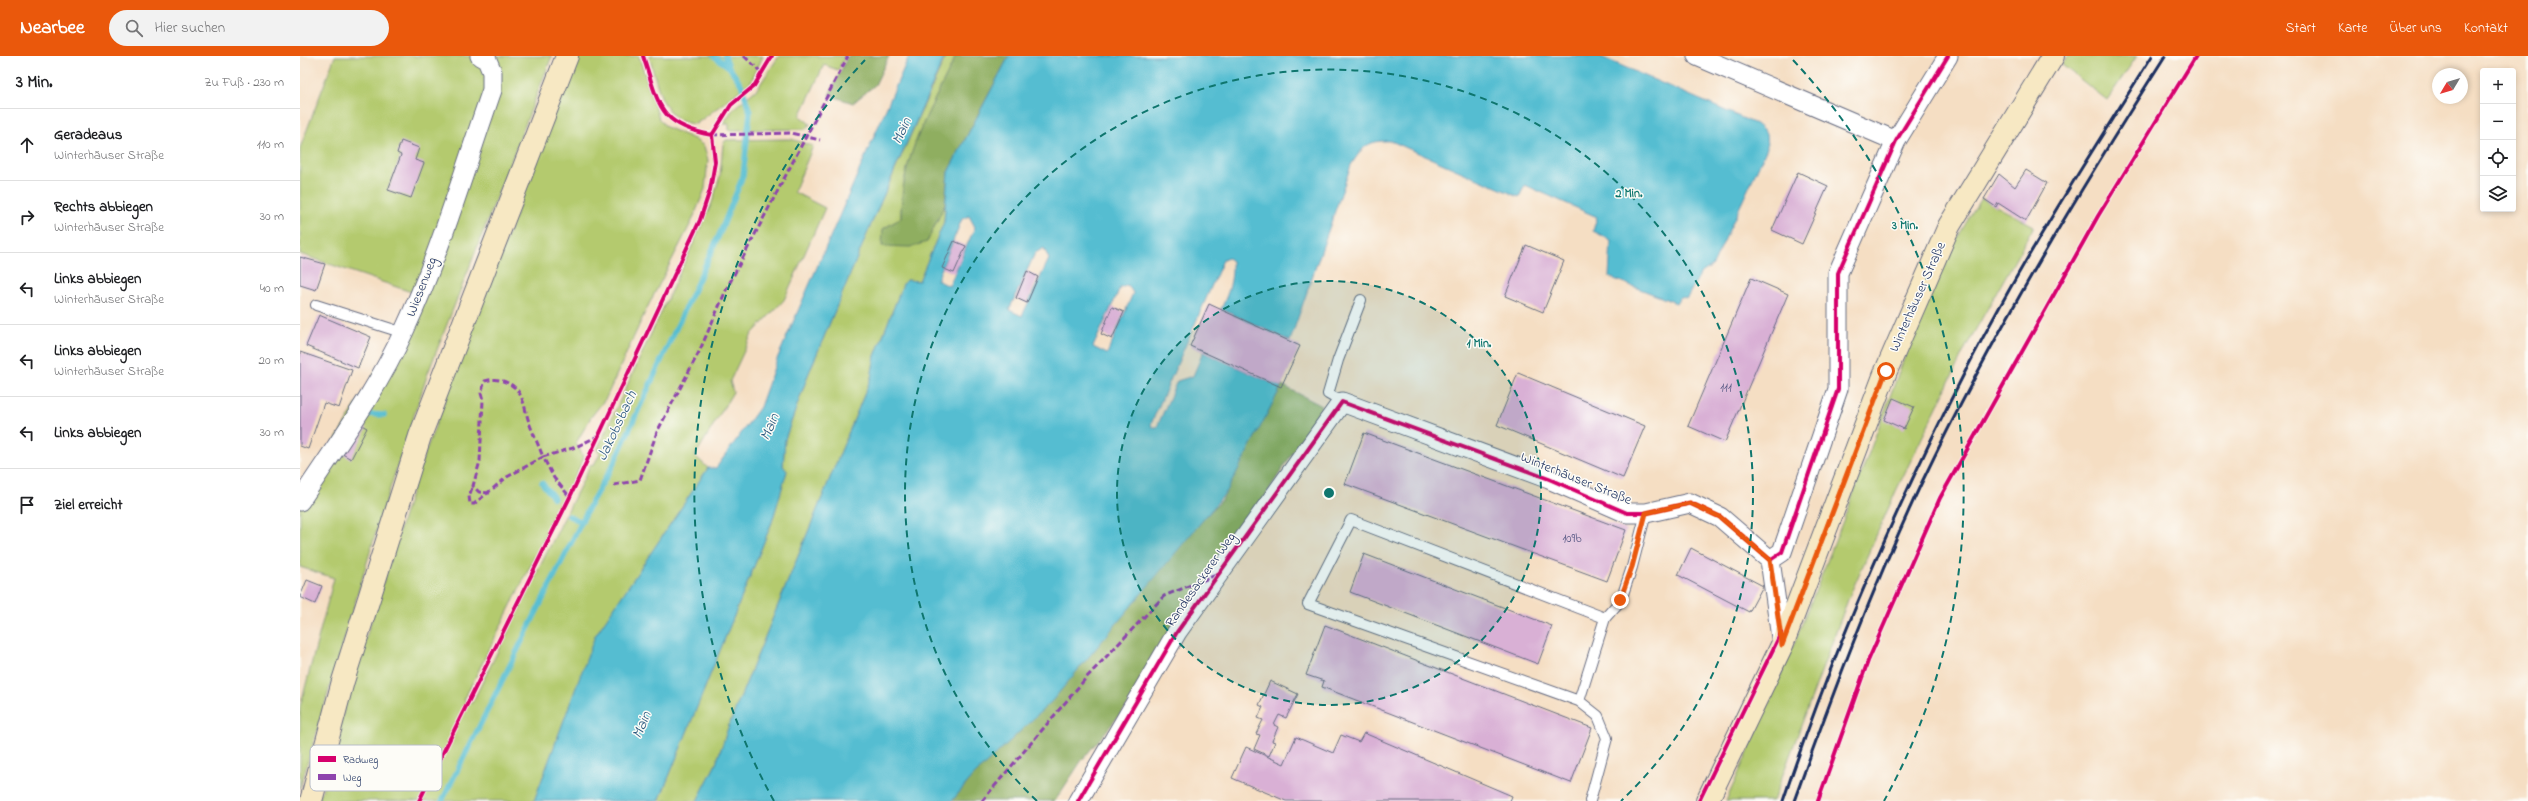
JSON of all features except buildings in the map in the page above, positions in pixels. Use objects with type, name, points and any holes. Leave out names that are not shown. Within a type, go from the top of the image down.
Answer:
[{"type":"main road","points":[[326,745],[343,681],[420,436],[567,56]]},
{"type":"main road","name":"Winterhäuser Straße","points":[[1707,801],[1782,645],[1886,371],[1949,226],[2053,56]]},
{"type":"main road","points":[[311,801],[314,791]]},
{"type":"street","name":"Wiesenweg","points":[[300,501],[357,412],[404,332],[424,286],[492,90],[492,72],[487,60],[480,56]]},
{"type":"street","points":[[1698,56],[1896,141]]},
{"type":"street","points":[[1782,645],[1770,560],[1782,552],[1838,389],[1838,273],[1896,141],[1948,56]]},
{"type":"street","name":"Winterhäuser Straße","points":[[1342,402],[1549,479],[1627,513],[1646,513],[1690,503],[1720,517],[1770,560]]},
{"type":"street","name":"Randesackerer Weg","points":[[1078,801],[1177,632],[1342,402]]},
{"type":"lane","points":[[1342,402],[1328,394],[1338,360],[1362,300]]},
{"type":"lane","points":[[316,305],[404,332]]},
{"type":"lane","points":[[1579,701],[1606,618],[1620,600],[1632,567],[1646,513]]},
{"type":"lane","points":[[1590,801],[1607,738],[1598,716],[1579,701],[1308,604],[1351,520],[1606,618]]},
{"type":"green space","points":[[335,56],[552,56],[428,373],[379,522],[313,745],[310,745],[310,754],[300,788],[300,707],[334,578],[300,567],[300,501],[420,295],[300,254],[300,148]]},
{"type":"green space","points":[[576,56],[639,56],[659,119],[666,127],[694,139],[704,146],[708,160],[705,189],[692,221],[646,310],[606,398],[591,417],[576,443],[584,458],[464,700],[472,703],[591,464],[593,466],[600,454],[597,450],[712,203],[720,176],[723,144],[726,140],[791,139],[813,146],[794,192],[825,208],[784,300],[752,334],[730,381],[733,392],[695,456],[708,468],[596,635],[534,801],[319,801],[322,791],[442,791],[442,745],[334,745],[348,695],[417,474]]},
{"type":"green space","points":[[649,56],[763,56],[751,82],[696,124],[684,122],[675,117],[668,109],[659,90]]},
{"type":"green space","points":[[779,56],[846,56],[838,70],[824,65],[800,116],[810,124],[806,129],[729,130],[729,124],[723,124],[734,108],[757,89]]},
{"type":"green space","points":[[848,56],[889,56],[875,85],[853,103],[829,95]]},
{"type":"green space","points":[[946,56],[956,56],[927,114],[911,154],[902,196],[901,218],[883,229],[927,242],[945,204],[944,222],[919,281],[906,280],[903,284],[875,356],[871,378],[729,725],[716,764],[697,801],[659,801],[772,522],[787,471],[783,466],[785,439],[808,375],[875,215]]},
{"type":"green space","points":[[956,56],[1009,56],[948,172],[945,204],[927,242],[910,247],[882,246],[883,229],[901,218],[902,196],[911,154],[927,114]]},
{"type":"green space","points":[[2067,56],[2137,56],[2107,100],[2062,65]]},
{"type":"green space","points":[[1981,198],[2034,226],[1967,345],[1896,491],[1849,597],[1773,801],[1726,801],[1763,718],[1815,593],[1902,363],[1930,295],[1962,229]]},
{"type":"green space","points":[[1282,385],[1322,406],[1149,680],[1082,760],[1055,801],[952,801],[972,777],[1046,666],[1131,593],[1222,500]]},
{"type":"water","name":"Main","points":[[909,56],[945,56],[875,215],[808,375],[785,439],[783,466],[787,471],[772,522],[659,801],[534,801],[595,636],[708,468],[716,468],[760,407],[777,359]]},
{"type":"water","points":[[1009,56],[1599,56],[1756,124],[1766,133],[1767,148],[1713,265],[1700,274],[1687,298],[1680,297],[1676,303],[1609,277],[1611,240],[1593,231],[1597,217],[1525,185],[1519,197],[1391,141],[1371,143],[1366,146],[1351,165],[1290,341],[1221,309],[1230,286],[1232,274],[1232,261],[1228,258],[1223,260],[1151,424],[1152,427],[1157,427],[1177,381],[1193,376],[1203,352],[1281,387],[1227,491],[1052,701],[973,776],[952,801],[697,801],[716,764],[729,725],[871,378],[875,356],[903,284],[906,280],[919,281],[944,222],[948,172]],"holes":[[[969,216],[975,227],[949,286],[937,280],[962,219]],[[1044,248],[1049,259],[1022,316],[1009,310],[1035,253]],[[1128,285],[1133,293],[1107,354],[1093,347],[1120,288]]]},
{"type":"waterway","name":"Jakobsbach","points":[[442,801],[592,501],[613,465],[720,233],[743,176],[750,112],[741,84],[729,67],[714,56]]},
{"type":"waterway","name":"Jakobsbach","points":[[725,56],[729,67]]},
{"type":"waterway","points":[[362,414],[384,415]]},
{"type":"waterway","points":[[542,483],[554,498]]},
{"type":"waterway","points":[[569,516],[582,522]]},
{"type":"railway","points":[[1783,801],[1823,689],[1867,580],[1941,419],[2011,287],[2080,170],[2152,56]]},
{"type":"railway","points":[[1794,801],[1870,600],[1904,521],[1949,427],[2037,265],[2068,212],[2165,56]]},
{"type":"marked path","points":[[744,56],[762,73]]},
{"type":"marked path","points":[[614,485],[640,480],[657,432],[699,352],[727,288],[848,56]]},
{"type":"marked path","points":[[712,135],[791,133],[820,140]]},
{"type":"marked path","points":[[490,493],[479,492],[473,486],[480,461],[483,400],[481,393],[485,381],[503,381],[516,388],[522,399],[530,425],[543,457],[576,447],[598,436]]},
{"type":"marked path","points":[[472,488],[469,496],[470,504],[474,504],[507,477],[543,457],[554,478],[570,497]]},
{"type":"marked path","points":[[982,801],[1086,678],[1164,596],[1216,575]]},
{"type":"cycle path","points":[[643,56],[657,99],[670,118],[680,125],[694,131],[712,135]]},
{"type":"cycle path","points":[[442,755],[570,497],[700,220],[710,190],[715,162],[712,135],[731,105],[754,86],[772,56]]},
{"type":"cycle path","points":[[1078,801],[1177,632],[1342,402],[1549,479],[1627,513],[1646,513],[1690,503],[1720,517],[1770,560],[1782,552],[1838,389],[1838,273],[1896,141],[1948,56]]},
{"type":"cycle path","points":[[1818,801],[1868,661],[1940,498],[2098,216],[2196,56]]},
{"type":"cycle path","points":[[1699,801],[1781,633]]},
{"type":"cycle path","points":[[419,801],[424,791]]},
{"type":"route","points":[[1620,600],[1632,567],[1646,513],[1690,503],[1720,517],[1770,560],[1782,645],[1886,371]]}]
